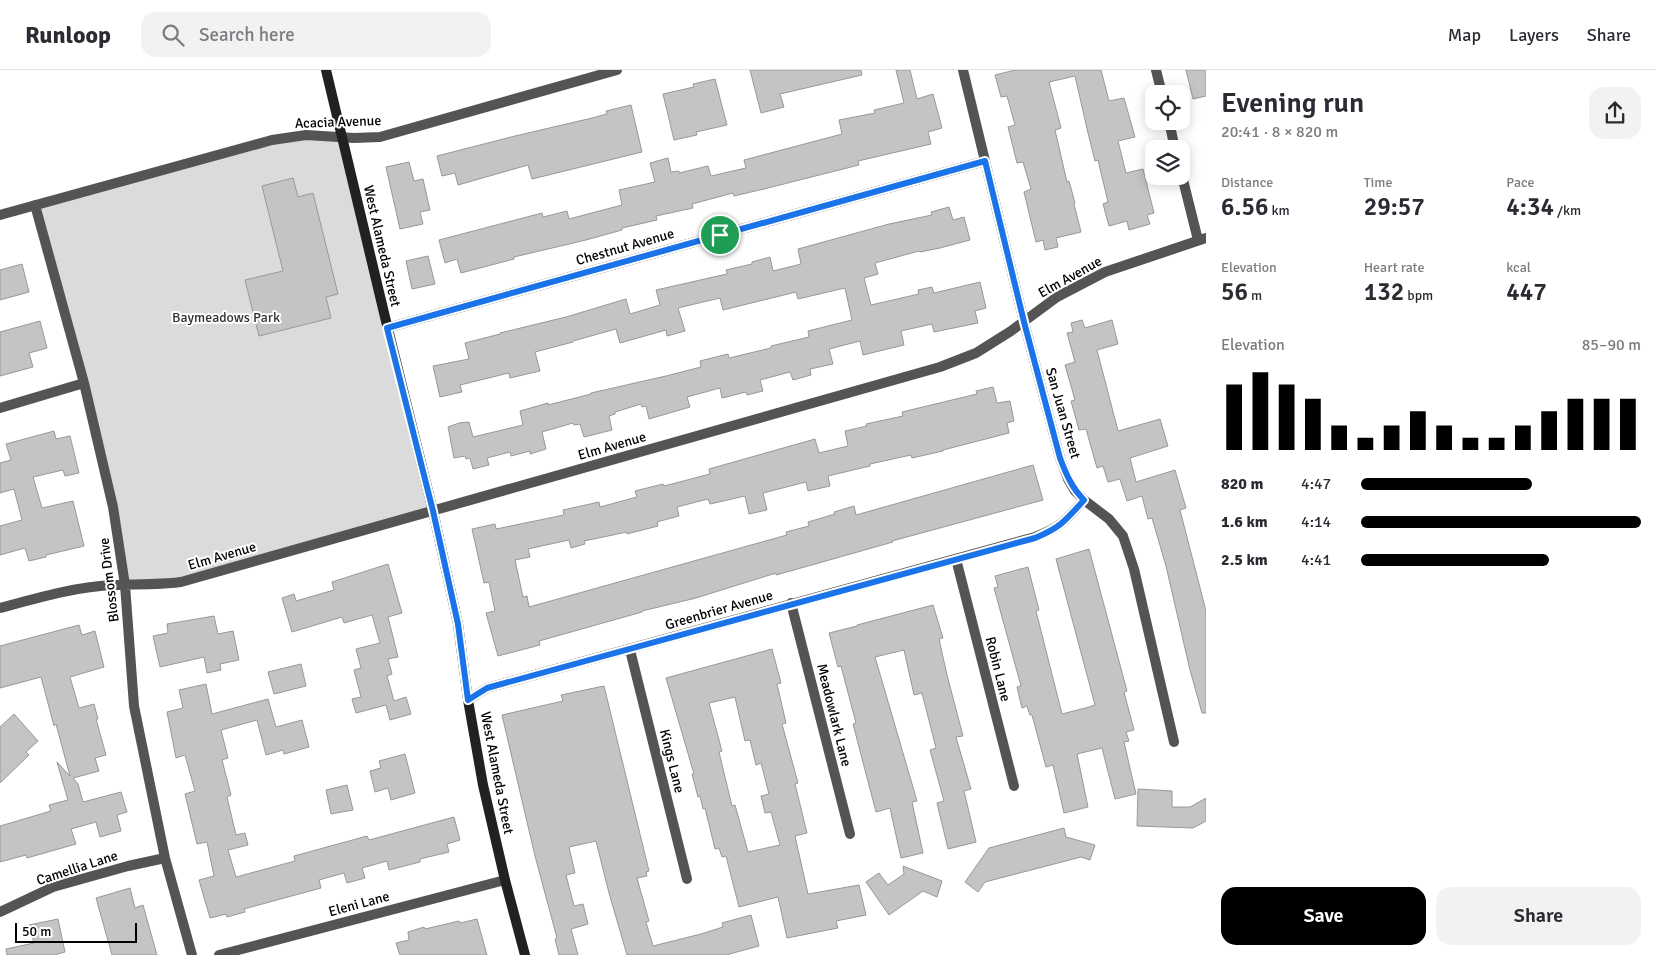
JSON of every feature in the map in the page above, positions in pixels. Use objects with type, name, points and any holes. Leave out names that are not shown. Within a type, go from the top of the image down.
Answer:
[{"type":"street","name":"West Alameda Street","points":[[326,70],[387,328],[433,511],[458,624],[468,700],[483,785],[525,955]]},
{"type":"street","name":"Acacia Avenue","points":[[0,215],[272,140],[306,135],[354,138],[380,137],[617,70]]},
{"type":"street","name":"San Juan Street","points":[[963,70],[1024,322],[1060,458],[1075,491],[1109,519],[1123,536],[1134,569],[1174,742]]},
{"type":"street","points":[[1156,70],[1160,85]]},
{"type":"street","name":"Chestnut Avenue","points":[[387,328],[985,161]]},
{"type":"street","points":[[1185,185],[1202,239]]},
{"type":"street","name":"Blossom Drive","points":[[35,205],[84,383],[113,506],[126,585],[134,706],[165,858],[192,955]]},
{"type":"street","name":"Elm Avenue","points":[[0,608],[64,591],[112,585],[162,585],[181,582],[940,367],[976,353],[1024,322],[1057,297],[1105,272],[1202,239]]},
{"type":"street","points":[[0,408],[84,383]]},
{"type":"street","name":"Greenbrier Avenue","points":[[468,700],[487,688],[630,650],[791,603],[1035,538],[1064,523],[1084,500]]},
{"type":"street","name":"Robin Lane","points":[[956,559],[1014,786]]},
{"type":"street","name":"Meadowlark Lane","points":[[791,603],[850,834]]},
{"type":"street","name":"Kings Lane","points":[[630,650],[687,879]]},
{"type":"street","name":"Camellia Lane","points":[[0,912],[53,887],[128,866],[165,858]]},
{"type":"street","name":"Eleni Lane","points":[[219,955],[505,880]]},
{"type":"green space","name":"Baymeadows Park","points":[[342,137],[433,511],[181,582],[125,585],[113,506],[35,205],[272,140]]},
{"type":"building","points":[[750,70],[861,70],[862,75],[780,94],[784,107],[761,113]]},
{"type":"building","points":[[896,70],[910,70],[917,99],[933,94],[942,128],[928,132],[931,144],[858,161],[859,165],[764,189],[734,196],[733,193],[692,204],[693,208],[656,216],[657,220],[622,228],[622,230],[586,240],[514,257],[514,259],[461,273],[457,259],[445,263],[439,240],[542,213],[543,217],[567,211],[569,219],[622,205],[619,190],[655,182],[650,163],[668,158],[671,172],[679,171],[679,173],[708,166],[711,176],[746,168],[744,160],[842,134],[839,120],[875,113],[874,110],[904,103]]},
{"type":"building","points":[[1015,70],[1101,70],[1109,101],[1124,98],[1135,137],[1118,141],[1126,173],[1143,169],[1145,185],[1147,185],[1154,213],[1147,215],[1150,224],[1129,230],[1127,221],[1109,226],[1103,204],[1108,202],[1098,160],[1095,161],[1075,76],[1049,82],[1061,128],[1055,130],[1081,232],[1056,238],[1058,247],[1045,250],[1043,240],[1036,242],[1024,192],[1031,189],[1023,162],[1017,163],[1008,127],[1015,125],[1007,96],[1001,97],[995,75]]},
{"type":"building","points":[[1186,70],[1206,70],[1206,96],[1193,99]]},
{"type":"building","points":[[715,79],[727,125],[696,132],[697,135],[674,140],[663,94],[694,87],[693,84]]},
{"type":"building","points":[[631,105],[642,152],[532,179],[528,165],[458,185],[455,173],[442,176],[437,156],[592,118],[607,114],[606,111]]},
{"type":"building","points":[[409,162],[414,181],[423,179],[430,210],[420,212],[423,224],[400,229],[386,167]]},
{"type":"building","points":[[293,178],[298,197],[313,193],[338,294],[326,297],[331,318],[259,336],[245,280],[283,271],[262,186]]},
{"type":"building","points":[[949,207],[953,220],[964,217],[970,240],[875,263],[878,274],[864,278],[871,305],[919,294],[918,290],[932,287],[934,293],[980,282],[986,308],[975,311],[978,323],[934,332],[932,324],[901,331],[904,345],[863,355],[860,341],[829,349],[833,364],[810,369],[811,375],[793,380],[790,372],[760,380],[763,391],[747,395],[746,392],[722,398],[720,388],[687,397],[690,407],[649,419],[646,406],[642,407],[641,404],[615,412],[615,414],[609,416],[612,430],[584,437],[580,424],[574,425],[573,423],[542,432],[546,449],[530,454],[530,451],[511,456],[510,452],[487,458],[489,465],[473,469],[470,458],[466,459],[465,456],[454,458],[448,427],[459,423],[469,422],[473,437],[523,425],[520,411],[701,367],[700,361],[728,354],[729,358],[771,348],[771,346],[809,337],[808,331],[852,320],[845,288],[798,299],[796,292],[723,310],[720,298],[678,308],[685,331],[667,336],[666,330],[620,343],[616,329],[535,352],[540,371],[510,378],[509,373],[460,385],[462,392],[440,397],[433,366],[469,359],[465,343],[566,317],[626,299],[630,314],[660,305],[656,290],[727,274],[726,270],[752,264],[752,262],[770,257],[773,271],[801,264],[798,249],[889,224],[932,215],[931,212]]},
{"type":"building","points":[[428,256],[435,284],[412,289],[406,261]]},
{"type":"building","points":[[22,264],[29,292],[0,300],[0,270]]},
{"type":"building","points":[[1082,320],[1085,328],[1112,320],[1118,344],[1097,350],[1118,431],[1160,419],[1168,446],[1130,458],[1136,482],[1175,470],[1186,508],[1180,510],[1206,611],[1206,713],[1202,713],[1190,670],[1166,566],[1152,518],[1148,519],[1142,496],[1127,501],[1120,479],[1108,482],[1103,466],[1097,468],[1086,429],[1079,430],[1071,401],[1075,400],[1065,365],[1075,362],[1067,333],[1073,332],[1071,323]]},
{"type":"building","points":[[40,321],[47,348],[29,353],[33,367],[0,376],[0,332]]},
{"type":"building","points":[[993,387],[997,403],[1010,401],[1014,421],[1007,423],[1009,433],[943,451],[912,458],[911,455],[828,476],[830,486],[808,491],[806,482],[763,493],[767,510],[749,514],[745,496],[710,504],[708,499],[677,507],[679,516],[657,522],[658,526],[627,534],[627,532],[584,541],[585,544],[571,548],[569,540],[528,549],[530,557],[515,560],[523,597],[527,596],[529,607],[787,535],[786,532],[809,526],[808,522],[854,506],[856,515],[1033,465],[1043,500],[776,575],[776,573],[696,598],[642,611],[539,641],[540,645],[498,656],[486,613],[495,611],[489,582],[484,583],[472,529],[495,524],[496,529],[564,515],[563,510],[599,502],[600,507],[637,497],[635,491],[663,484],[664,486],[710,474],[709,469],[815,439],[819,453],[848,446],[845,431],[867,426],[866,424],[903,416],[902,412],[977,394],[976,391]]},
{"type":"building","points":[[54,431],[56,439],[70,436],[79,473],[65,476],[63,470],[33,477],[42,508],[73,501],[84,546],[29,561],[25,548],[0,555],[0,526],[22,520],[14,489],[0,493],[0,463],[11,460],[6,444]]},
{"type":"building","points":[[1089,549],[1127,691],[1124,692],[1134,730],[1126,732],[1129,741],[1124,742],[1136,794],[1115,799],[1102,748],[1077,754],[1088,807],[1064,813],[1053,765],[1046,767],[1032,715],[1030,715],[1027,706],[1022,708],[1017,687],[1021,686],[994,588],[998,587],[995,576],[1028,567],[1039,610],[1036,611],[1062,714],[1089,707],[1095,705],[1056,559]]},
{"type":"building","points":[[388,564],[402,613],[388,617],[398,657],[388,659],[392,674],[387,676],[394,701],[406,697],[411,714],[390,720],[386,705],[356,713],[352,699],[361,697],[354,670],[361,668],[356,649],[380,643],[372,615],[344,623],[342,617],[292,632],[282,598],[294,594],[296,601],[334,590],[332,582]]},
{"type":"building","points":[[933,605],[943,638],[939,639],[963,736],[956,737],[971,789],[964,791],[976,842],[948,849],[937,803],[944,801],[930,750],[936,748],[922,693],[914,695],[904,650],[875,657],[917,801],[912,802],[923,853],[901,858],[890,808],[876,812],[853,724],[856,723],[841,666],[838,667],[829,633]]},
{"type":"building","points":[[214,616],[218,634],[233,631],[239,660],[220,664],[221,670],[207,673],[204,657],[160,667],[153,636],[168,633],[167,624]]},
{"type":"building","points":[[79,625],[82,635],[95,631],[104,667],[70,677],[79,708],[94,704],[106,755],[95,758],[99,771],[73,778],[78,784],[83,802],[121,792],[127,812],[117,815],[121,831],[100,837],[96,822],[71,829],[76,844],[27,858],[26,855],[0,862],[0,826],[51,811],[49,805],[68,800],[57,762],[70,776],[41,677],[0,688],[0,646]]},
{"type":"building","points":[[772,649],[781,683],[777,684],[786,723],[782,724],[798,783],[795,784],[807,833],[795,836],[808,894],[859,885],[866,915],[836,921],[838,928],[787,938],[778,897],[739,907],[726,856],[722,857],[719,848],[715,849],[705,808],[703,809],[700,796],[698,797],[692,774],[694,774],[666,678]],"holes":[[[735,697],[745,741],[750,740],[756,765],[761,763],[769,794],[761,796],[765,813],[771,812],[780,845],[748,852],[735,805],[732,806],[719,752],[722,751],[709,703]]]},
{"type":"building","points":[[301,664],[306,686],[274,694],[268,672]]},
{"type":"building","points":[[206,684],[212,714],[268,699],[276,727],[302,720],[309,747],[284,754],[283,750],[266,755],[257,720],[221,730],[228,758],[222,760],[231,795],[227,797],[236,835],[245,833],[248,845],[228,850],[236,877],[295,861],[294,856],[367,836],[369,840],[454,817],[460,840],[447,844],[449,852],[420,859],[420,862],[389,870],[387,861],[362,868],[365,878],[347,883],[344,873],[319,880],[321,888],[244,909],[245,912],[227,917],[226,914],[210,918],[199,880],[214,876],[207,842],[197,844],[185,794],[195,791],[185,755],[176,758],[167,712],[183,708],[179,690]]},
{"type":"building","points":[[604,686],[649,871],[646,872],[647,876],[637,878],[649,921],[646,922],[653,946],[701,934],[723,927],[722,923],[751,915],[759,946],[726,955],[627,955],[596,841],[569,847],[575,873],[566,875],[574,906],[583,904],[588,924],[571,929],[578,955],[559,955],[555,939],[557,938],[535,856],[502,715],[563,701],[561,695]]},
{"type":"building","points":[[14,714],[38,741],[26,752],[29,755],[0,783],[0,727]]},
{"type":"building","points":[[405,754],[415,793],[391,800],[388,788],[375,792],[370,771],[381,768],[379,761]]},
{"type":"building","points":[[347,785],[353,810],[331,814],[326,790]]},
{"type":"building","points":[[1138,789],[1172,791],[1172,807],[1190,807],[1206,798],[1206,821],[1193,828],[1137,826]]},
{"type":"building","points":[[1064,828],[1066,837],[1095,845],[1090,860],[1081,857],[985,882],[978,892],[965,882],[989,848]]},
{"type":"building","points":[[903,866],[942,881],[937,897],[923,891],[889,915],[866,882],[879,873],[888,885],[904,874]]},
{"type":"building","points":[[130,888],[135,908],[143,905],[157,955],[112,955],[96,898]]},
{"type":"building","points":[[58,919],[65,952],[54,955],[7,955],[6,949],[34,943],[29,925]]},
{"type":"building","points":[[477,919],[487,955],[400,955],[396,943],[409,940],[408,932],[424,927],[425,929]]},
{"type":"route","points":[[985,161],[1024,322],[1060,458],[1068,479],[1075,491],[1084,500],[1064,523],[1035,538],[791,603],[630,650],[487,688],[468,700],[458,624],[433,511],[387,328],[720,235],[985,161]]}]
